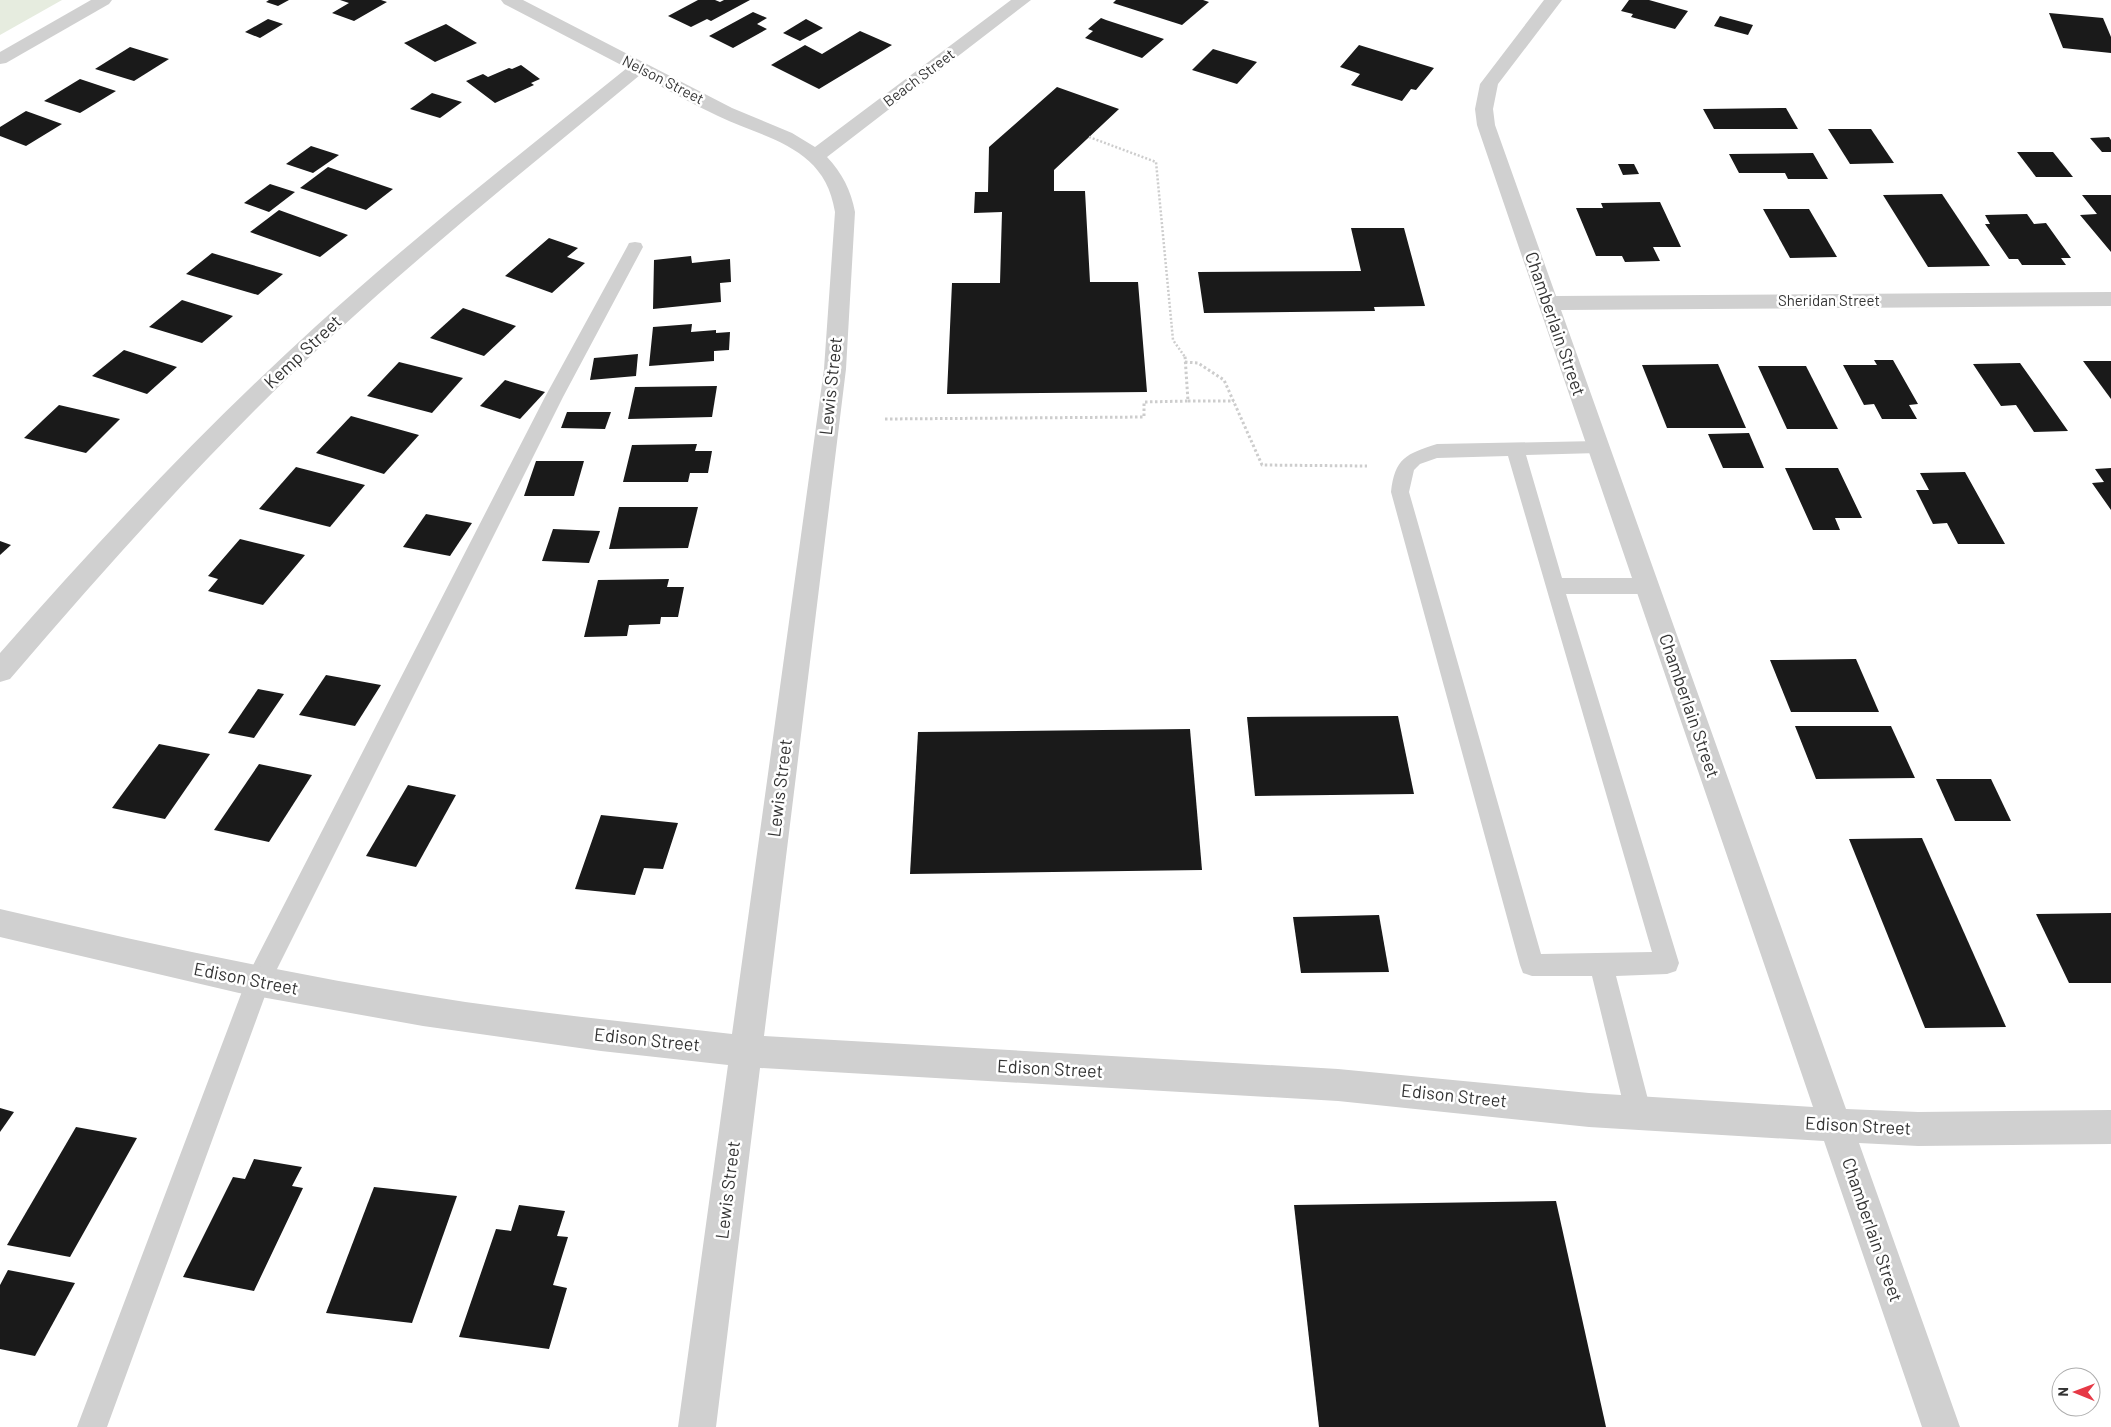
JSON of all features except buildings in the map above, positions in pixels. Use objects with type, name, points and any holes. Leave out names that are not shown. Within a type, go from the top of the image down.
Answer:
[{"type":"street","points":[[0,59],[102,0]]},
{"type":"street","name":"Nelson Street","points":[[510,0],[726,112],[785,136],[816,156]]},
{"type":"street","name":"Beach Street","points":[[816,156],[1022,0]]},
{"type":"street","name":"Chamberlain Street","points":[[1553,0],[1494,76],[1486,92],[1484,109],[1488,131],[1941,1427]]},
{"type":"street","name":"Kemp Street","points":[[0,671],[144,509],[282,371],[350,308],[441,230],[638,68]]},
{"type":"street","name":"Lewis Street","points":[[697,1427],[831,401],[841,290],[844,203],[834,177],[816,156]]},
{"type":"street","name":"Sheridan Street","points":[[1548,303],[2111,299]]},
{"type":"street","name":"Edison Street","points":[[0,922],[146,958],[258,981],[423,1011],[501,1022],[746,1050],[845,1058],[1338,1085],[1640,1115],[1918,1129],[2111,1127]]},
{"type":"lane","points":[[92,1427],[258,981],[554,397],[635,247]]},
{"type":"lane","points":[[1514,449],[1667,963],[1532,965],[1400,492],[1402,472],[1414,458],[1437,451],[1514,449],[1598,447]]},
{"type":"lane","points":[[1554,586],[1647,586]]},
{"type":"lane","points":[[1601,965],[1640,1115]]},
{"type":"path","points":[[1089,137],[1156,162],[1173,340],[1184,355],[1188,401]]},
{"type":"path","points":[[1185,362],[1198,363],[1224,380],[1262,465],[1407,466]]},
{"type":"path","points":[[884,419],[1144,417],[1144,402],[1234,402]]},
{"type":"shaded area","points":[[0,0],[62,0],[0,35]]}]
